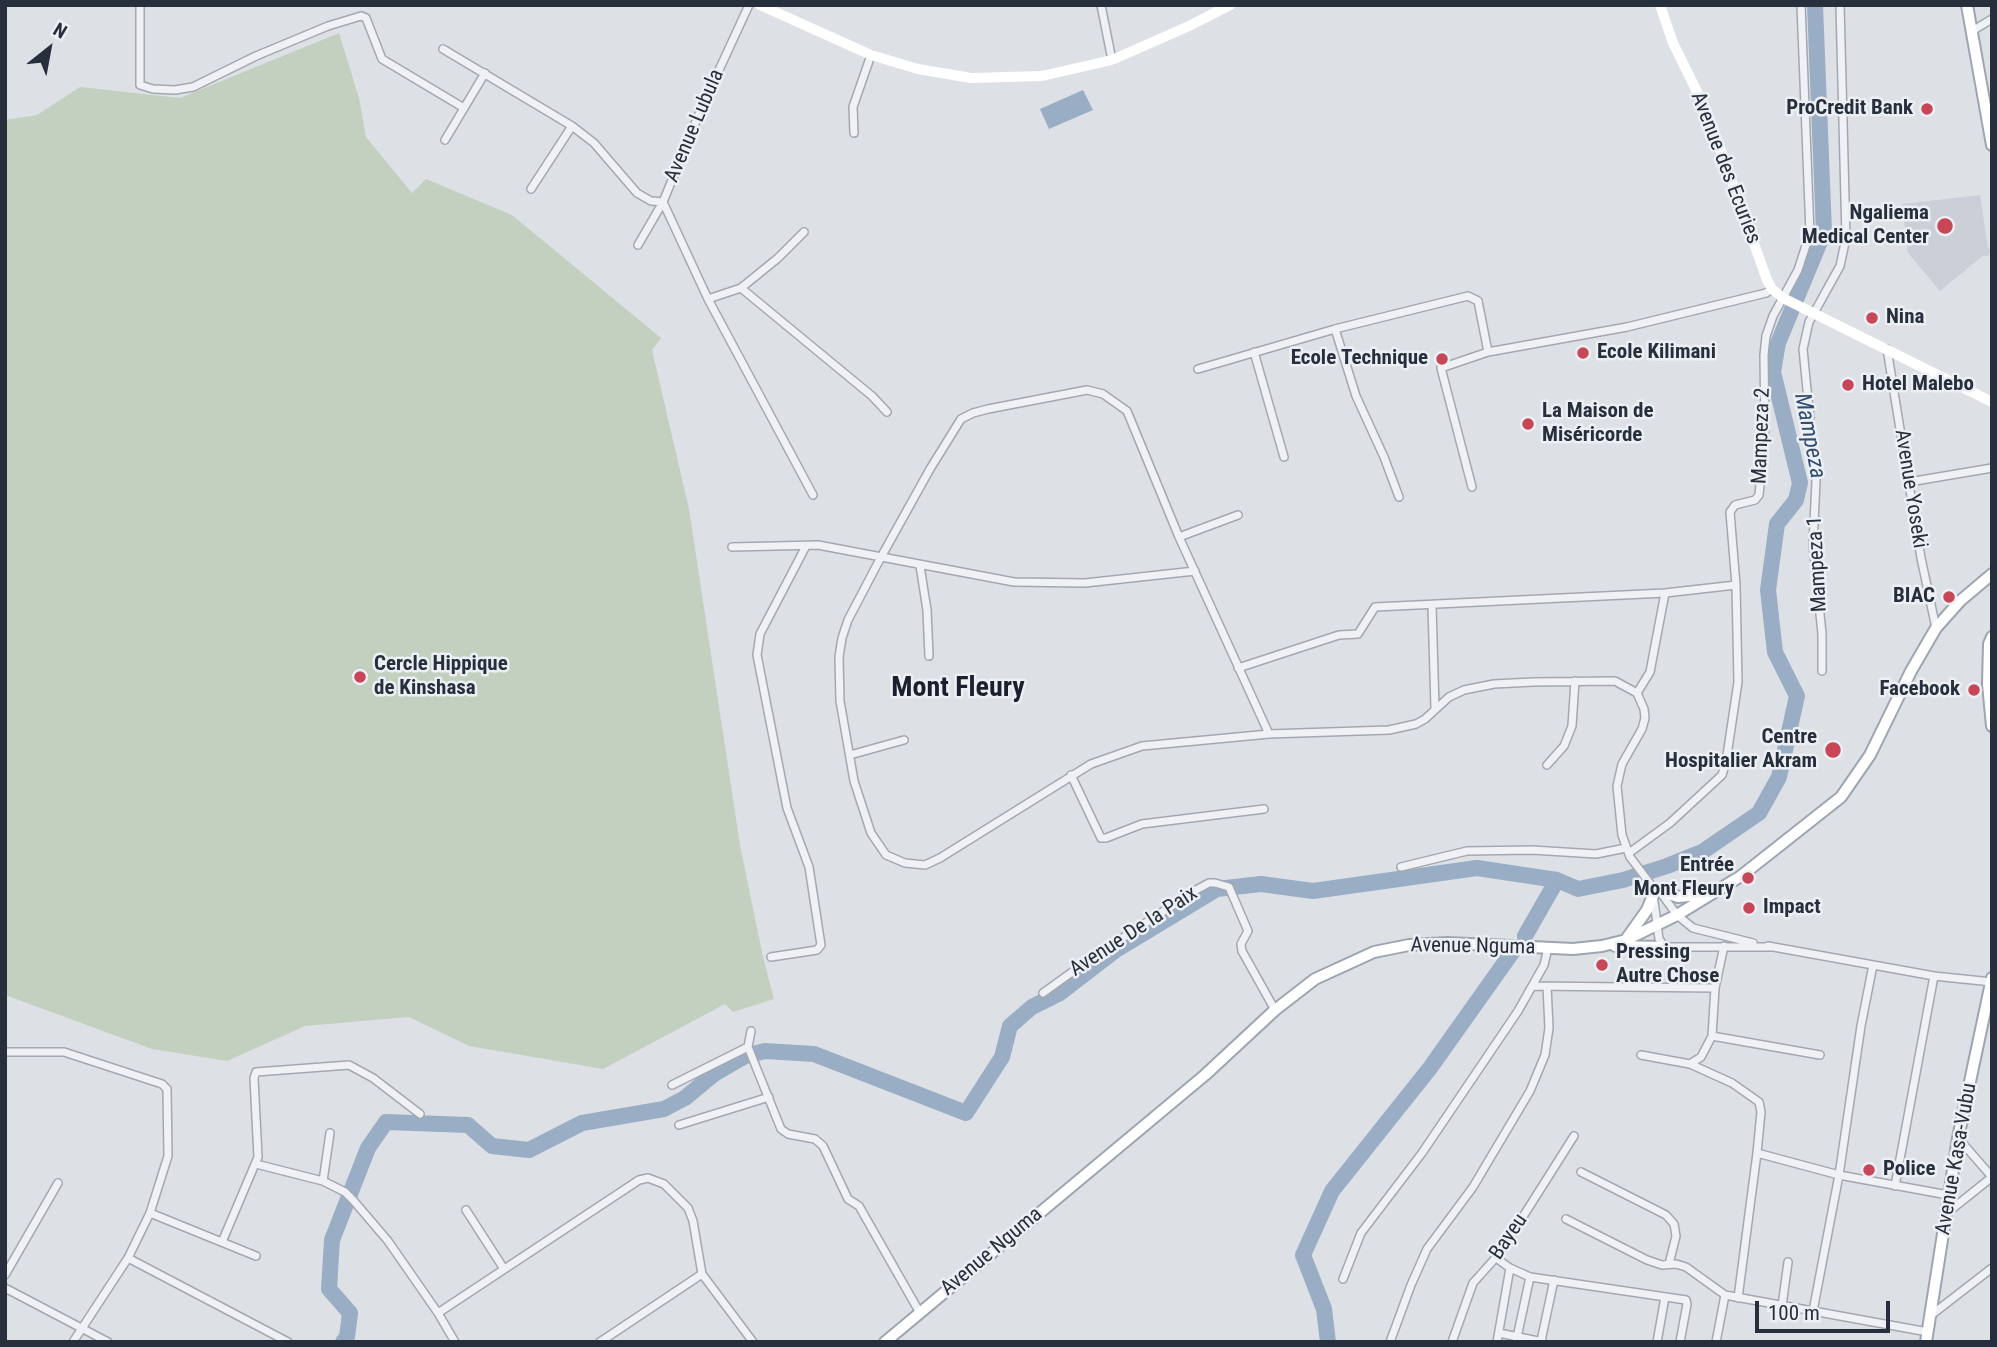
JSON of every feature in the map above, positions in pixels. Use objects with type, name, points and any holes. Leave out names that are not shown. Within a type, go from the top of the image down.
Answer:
[{"type":"main road","points":[[1967,5],[1992,145]]},
{"type":"main road","name":"Avenue Nguma","points":[[885,1342],[1205,1075],[1275,1010],[1315,979],[1374,952],[1409,945],[1448,943],[1548,948],[1602,946],[1626,940],[1677,915],[1741,876],[1841,797],[1870,755],[1911,671],[1936,628],[1960,601],[1992,574]]},
{"type":"main road","points":[[1992,637],[1989,644],[1988,684],[1992,726]]},
{"type":"main road","points":[[1626,940],[1647,910],[1655,888],[1678,897],[1713,894]]},
{"type":"main road","points":[[1602,946],[1665,947]]},
{"type":"main road","name":"Avenue Kasa-Vubu","points":[[1927,1337],[1958,1138],[1991,981]]},
{"type":"street","points":[[140,5],[140,85],[153,89],[175,90],[193,87],[256,56],[328,26],[361,16],[366,18],[382,59],[464,108]]},
{"type":"street","name":"Avenue Lubula","points":[[638,245],[663,202],[701,108],[749,5]]},
{"type":"street","points":[[760,5],[871,55],[918,69],[971,78],[1042,76],[1112,60],[1230,5]]},
{"type":"street","points":[[1101,5],[1112,60]]},
{"type":"street","name":"Avenue des Ecuries","points":[[1660,5],[1673,43],[1707,112],[1772,289],[1786,300],[1992,402]]},
{"type":"street","name":"Mampeza 2","points":[[1630,854],[1670,823],[1722,775],[1725,769],[1738,692],[1736,585],[1730,512],[1735,505],[1758,498],[1760,492],[1766,429],[1766,336],[1773,316],[1786,300],[1810,233],[1801,5]]},
{"type":"street","name":"Mampeza 1","points":[[1822,671],[1822,634],[1813,544],[1816,481],[1803,349],[1805,333],[1813,312],[1840,266],[1846,238],[1840,5]]},
{"type":"street","points":[[1972,31],[1992,19]]},
{"type":"street","points":[[443,49],[572,125],[594,143],[637,193],[651,201],[663,202],[708,299],[813,495]]},
{"type":"street","points":[[854,133],[853,107],[871,55]]},
{"type":"street","points":[[446,139],[485,73]]},
{"type":"street","points":[[531,189],[572,125]]},
{"type":"street","points":[[708,299],[741,288],[778,258],[804,232]]},
{"type":"street","points":[[741,288],[872,396],[887,412]]},
{"type":"street","points":[[1472,487],[1441,368],[1488,352],[1627,327],[1766,293],[1772,289]]},
{"type":"street","points":[[1198,369],[1335,329],[1468,296],[1478,301],[1488,352]]},
{"type":"street","points":[[1335,329],[1356,396],[1399,497]]},
{"type":"street","name":"Avenue Yoseki","points":[[1887,349],[1936,628]]},
{"type":"street","points":[[1254,352],[1284,457]]},
{"type":"street","points":[[1269,734],[1179,537],[1128,411],[1103,394],[1087,390],[973,412],[961,419],[942,448],[848,620],[841,648],[840,701],[854,781],[877,845],[895,860],[925,865],[1071,775],[1115,754],[1142,746],[1269,734],[1379,731],[1408,727],[1425,719],[1449,697],[1464,690],[1494,684],[1615,681],[1637,693],[1645,718],[1642,729],[1622,764],[1617,786],[1619,822],[1630,854],[1677,915],[1701,932],[1770,947],[1934,976],[1991,981]]},
{"type":"street","points":[[1909,482],[1992,468]]},
{"type":"street","points":[[1179,537],[1238,515]]},
{"type":"street","points":[[732,547],[818,545],[880,559],[1014,582],[1085,583],[1195,571]]},
{"type":"street","points":[[771,957],[817,950],[821,945],[809,867],[787,808],[757,655],[760,634],[806,546]]},
{"type":"street","points":[[920,566],[927,610],[929,656]]},
{"type":"street","points":[[1238,668],[1339,635],[1358,634],[1375,607],[1665,593],[1736,585]]},
{"type":"street","points":[[1637,693],[1650,672],[1665,593]]},
{"type":"street","points":[[1432,606],[1435,708]]},
{"type":"street","points":[[1547,765],[1564,747],[1572,726],[1575,681]]},
{"type":"street","points":[[850,755],[904,740]]},
{"type":"street","points":[[1071,775],[1101,838],[1142,824],[1264,809]]},
{"type":"street","points":[[1401,867],[1467,851],[1532,850],[1630,854]]},
{"type":"street","name":"Avenue De la Paix","points":[[1043,993],[1209,883],[1229,889],[1248,931],[1241,944],[1242,950],[1275,1010]]},
{"type":"street","points":[[1655,888],[1659,940],[1665,947],[1770,947]]},
{"type":"street","points":[[1690,1064],[1701,1057],[1712,1036],[1715,988],[1724,946]]},
{"type":"street","points":[[1343,1279],[1361,1233],[1422,1153],[1533,986],[1544,965],[1548,948]]},
{"type":"street","points":[[1812,1311],[1839,1175],[1873,965]]},
{"type":"street","points":[[1895,1186],[1934,976]]},
{"type":"street","points":[[1533,986],[1715,988]]},
{"type":"street","points":[[1390,1342],[1427,1250],[1473,1187],[1530,1091],[1545,1055],[1549,1028],[1547,986]]},
{"type":"street","points":[[751,1031],[749,1049],[784,1132],[810,1137],[823,1146],[848,1199],[859,1206],[920,1313]]},
{"type":"street","points":[[1712,1036],[1820,1055]]},
{"type":"street","points":[[673,1085],[749,1049]]},
{"type":"street","points":[[5,1052],[64,1052],[164,1085],[167,1091],[168,1156],[150,1213],[128,1258],[73,1342]]},
{"type":"street","points":[[1641,1055],[1690,1064],[1732,1083],[1759,1102],[1761,1112],[1757,1153],[1738,1298]]},
{"type":"street","points":[[222,1242],[256,1164],[259,1151],[254,1079],[256,1072],[353,1066],[420,1114]]},
{"type":"street","points":[[679,1125],[769,1097]]},
{"type":"street","points":[[323,1181],[331,1133]]},
{"type":"street","name":"Bayeu","points":[[1452,1342],[1473,1283],[1496,1258],[1574,1136]]},
{"type":"street","points":[[1947,1214],[1992,1177],[1958,1138]]},
{"type":"street","points":[[1757,1153],[1839,1175],[1948,1195]]},
{"type":"street","points":[[256,1164],[323,1181],[345,1192],[388,1241],[455,1342]]},
{"type":"street","points":[[1581,1172],[1666,1215],[1674,1224],[1676,1236],[1669,1264]]},
{"type":"street","points":[[438,1313],[639,1180],[648,1178],[664,1184],[688,1208],[702,1274],[753,1342]]},
{"type":"street","points":[[5,1275],[58,1183]]},
{"type":"street","points":[[466,1210],[504,1269]]},
{"type":"street","points":[[150,1213],[256,1256]]},
{"type":"street","points":[[1566,1219],[1647,1260],[1662,1265],[1686,1267],[1725,1295],[1927,1337]]},
{"type":"street","points":[[128,1258],[288,1342]]},
{"type":"street","points":[[1496,1258],[1530,1277],[1686,1300],[1688,1304],[1680,1342]]},
{"type":"street","points":[[1782,1306],[1788,1262]]},
{"type":"street","points":[[1510,1268],[1498,1338],[1543,1341],[1554,1280]]},
{"type":"street","points":[[1930,1317],[1992,1268]]},
{"type":"street","points":[[600,1342],[702,1274]]},
{"type":"street","points":[[1517,1339],[1530,1277]]},
{"type":"street","points":[[5,1288],[108,1342]]},
{"type":"street","points":[[1716,1342],[1725,1295]]},
{"type":"street","points":[[1657,1342],[1664,1297]]},
{"type":"shaded area","name":"Ngaliema Medical Center","points":[[1980,195],[1988,248],[1991,250],[1987,257],[1984,255],[1940,291],[1908,253],[1902,204]]},
{"type":"green space","name":"Cercle Hippique de Kinshasa","points":[[339,33],[359,98],[366,137],[412,193],[426,179],[512,215],[661,338],[652,350],[689,509],[740,845],[774,999],[733,1012],[725,1004],[603,1069],[469,1046],[409,1017],[305,1026],[227,1061],[152,1049],[5,995],[5,120],[37,115],[80,87],[180,98]]},
{"type":"water","points":[[1083,90],[1093,110],[1049,129],[1040,109]]},
{"type":"waterway","name":"Mampeza","points":[[343,1342],[347,1337],[350,1313],[329,1289],[332,1240],[368,1148],[386,1122],[468,1125],[492,1146],[529,1150],[582,1123],[664,1109],[685,1098],[714,1074],[745,1056],[765,1051],[814,1054],[966,1113],[1002,1057],[1010,1026],[1032,1007],[1060,993],[1116,950],[1217,889],[1261,884],[1313,891],[1477,868],[1557,880],[1578,889],[1623,880],[1702,852],[1759,813],[1779,777],[1797,696],[1775,652],[1768,590],[1777,524],[1796,500],[1800,483],[1773,372],[1778,343],[1824,232],[1815,5]]},
{"type":"waterway","points":[[1525,936],[1557,880]]},
{"type":"waterway","points":[[1328,1342],[1324,1309],[1303,1255],[1332,1191],[1430,1068],[1513,951]]},
{"type":"place","name":"ProCredit Bank","points":[[1927,109]]},
{"type":"place","name":"Ngaliema Medical Center","points":[[1945,226]]},
{"type":"place","name":"Nina","points":[[1872,318]]},
{"type":"place","name":"Ecole Kilimani","points":[[1583,353]]},
{"type":"place","name":"Ecole Technique","points":[[1442,359]]},
{"type":"place","name":"Hotel Malebo","points":[[1848,385]]},
{"type":"place","name":"La Maison de Miséricorde","points":[[1528,424]]},
{"type":"place","name":"BIAC","points":[[1949,597]]},
{"type":"place","name":"Cercle Hippique de Kinshasa","points":[[360,677]]},
{"type":"place","name":"Facebook","points":[[1974,690]]},
{"type":"place","name":"Centre Hospitalier Akram","points":[[1833,750]]},
{"type":"place","name":"Entrée Mont Fleury","points":[[1748,878]]},
{"type":"place","name":"Impact","points":[[1749,908]]},
{"type":"place","name":"Pressing Autre Chose","points":[[1602,965]]},
{"type":"place","name":"Police","points":[[1869,1170]]},
{"type":"district","name":"Mont Fleury","points":[[958,689]]}]
